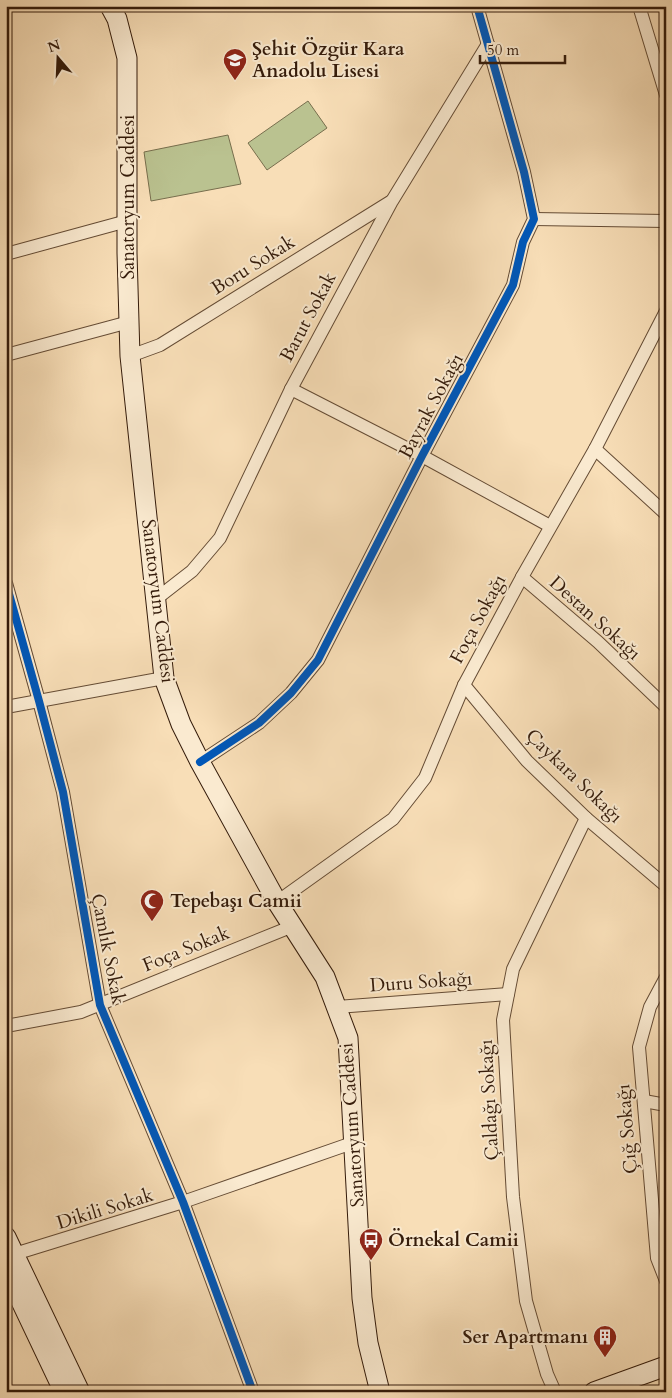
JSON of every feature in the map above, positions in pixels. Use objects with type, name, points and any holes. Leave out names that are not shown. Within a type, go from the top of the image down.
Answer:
[{"type":"main road","name":"Sanatoryum Caddesi","points":[[110,6],[117,19],[127,58],[127,221],[130,356],[164,678],[181,724],[200,762],[277,902],[325,977],[348,1038],[362,1298],[368,1342],[380,1392]]},
{"type":"main road","points":[[6,1237],[9,1260],[64,1392]]},
{"type":"main road","points":[[9,1260],[80,1392]]},
{"type":"main road","points":[[594,1392],[666,1366]]},
{"type":"main road","points":[[625,1392],[666,1378]]},
{"type":"street","points":[[477,6],[524,172],[534,219],[666,221]]},
{"type":"street","points":[[639,6],[666,95]]},
{"type":"street","name":"Barut Sokak","points":[[156,599],[192,571],[220,538],[291,389],[392,201],[488,44]]},
{"type":"street","name":"Boru Sokak","points":[[130,356],[160,345],[392,201]]},
{"type":"street","name":"Bayrak Sokağı","points":[[200,762],[259,723],[291,693],[318,660],[422,456],[513,286],[523,242],[534,219]]},
{"type":"street","points":[[6,254],[127,221]]},
{"type":"street","name":"Foça Sokağı","points":[[277,902],[393,819],[425,778],[464,686],[550,526],[596,449],[665,315]]},
{"type":"street","points":[[6,355],[129,322]]},
{"type":"street","points":[[291,389],[422,456],[550,526]]},
{"type":"street","points":[[596,449],[666,514]]},
{"type":"street","name":"Destan Sokağı","points":[[522,577],[598,642],[666,707]]},
{"type":"street","name":"Çamlık Sokak","points":[[6,584],[63,792],[100,1005],[183,1202],[253,1392]]},
{"type":"street","points":[[6,706],[164,678]]},
{"type":"street","name":"Çaykara Sokağı","points":[[464,686],[527,761],[586,818],[666,886]]},
{"type":"street","name":"Çaldağı Sokağı","points":[[555,1392],[526,1301],[514,1206],[503,1020],[513,969],[586,818]]},
{"type":"street","name":"Foça Sokak","points":[[6,1026],[81,1012],[293,926]]},
{"type":"street","name":"Çığ Sokağı","points":[[666,977],[650,1007],[639,1047],[657,1258],[666,1281]]},
{"type":"street","name":"Duru Sokağı","points":[[337,1007],[508,994]]},
{"type":"street","points":[[644,1101],[666,1105]]},
{"type":"street","name":"Dikili Sokak","points":[[9,1260],[355,1142]]},
{"type":"green space","points":[[308,101],[327,128],[267,170],[248,143]]},
{"type":"green space","points":[[228,135],[241,184],[151,201],[144,152]]},
{"type":"cycle path","points":[[200,762],[259,723],[291,693],[318,660],[422,456],[513,285],[523,242],[534,219],[524,172],[477,6]]},
{"type":"cycle path","points":[[6,583],[63,792],[100,1005],[183,1202],[253,1392]]},
{"type":"place","name":"Şehit Özgür Kara Anadolu Lisesi","points":[[235,81]]},
{"type":"place","name":"Tepebaşı Camii","points":[[152,922]]},
{"type":"place","name":"Örnekal Camii","points":[[371,1261]]},
{"type":"place","name":"Ser Apartmanı","points":[[605,1358]]}]
